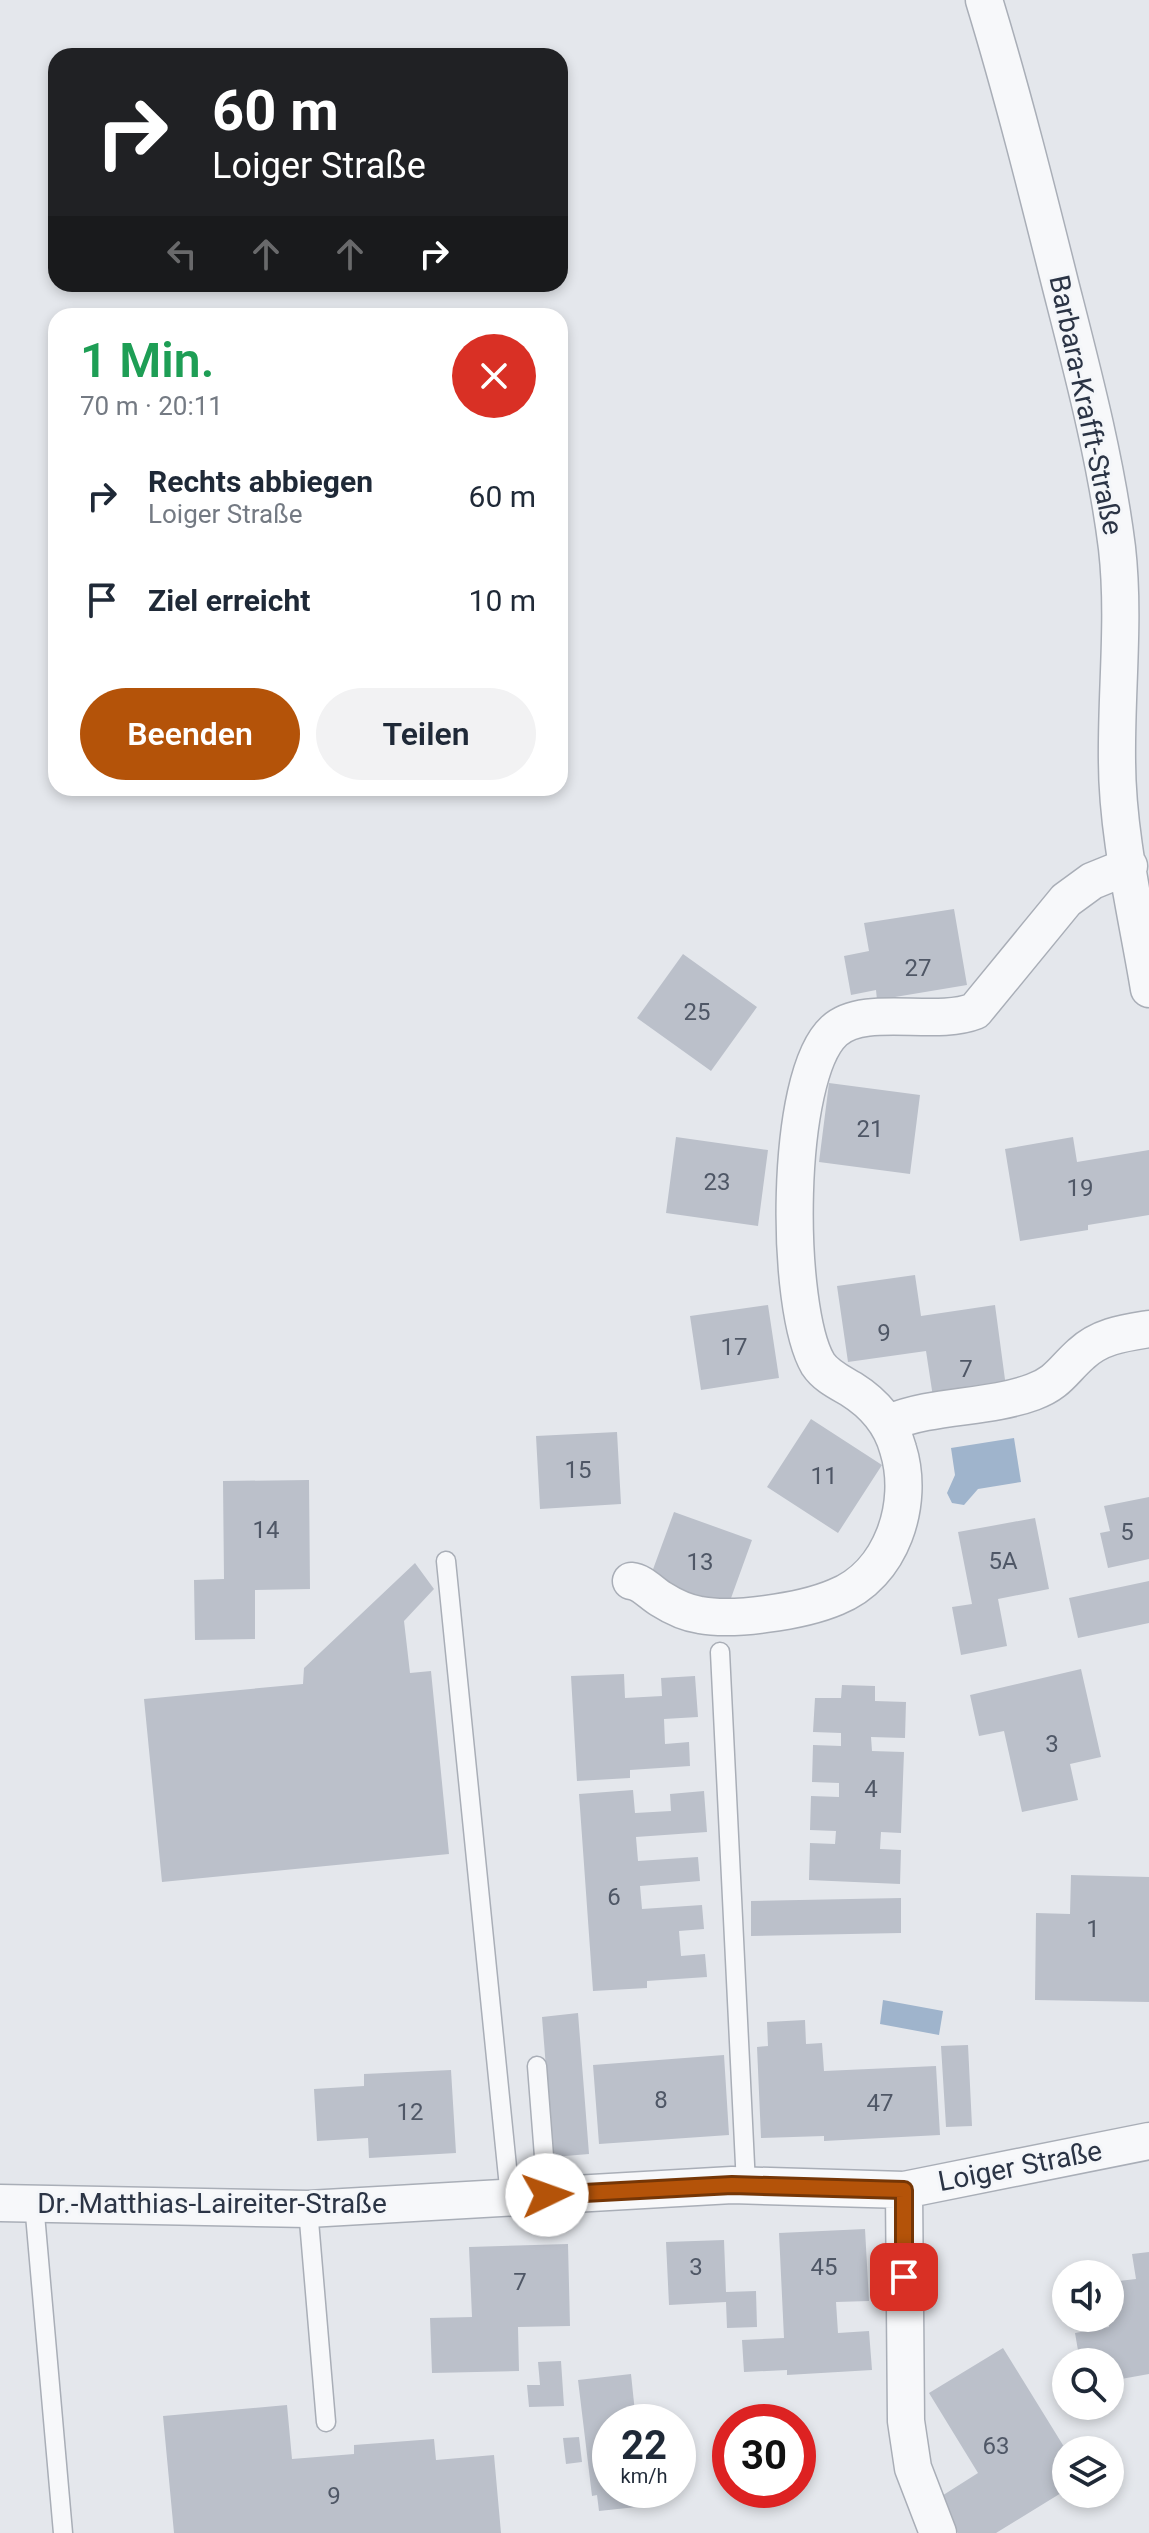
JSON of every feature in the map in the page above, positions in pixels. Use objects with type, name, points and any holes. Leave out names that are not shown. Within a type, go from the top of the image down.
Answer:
[{"type":"street","name":"Barbara-Krafft-Straße","points":[[984,0],[1010,84],[1092,411],[1113,517],[1120,706],[1117,762],[1129,866],[1149,989]]},
{"type":"street","points":[[631,1581],[635,1580],[663,1601],[700,1615],[739,1618],[779,1613],[839,1596],[879,1564],[901,1516],[905,1483],[899,1451],[889,1423],[870,1404],[820,1368],[808,1335],[795,1223],[800,1114],[816,1056],[835,1029],[847,1022],[889,1017],[959,1017],[975,1011],[1066,900],[1092,881],[1129,866]]},
{"type":"street","points":[[889,1423],[906,1416],[996,1402],[1034,1392],[1061,1377],[1080,1355],[1100,1341],[1149,1329]]},
{"type":"street","name":"Loiger Straße","points":[[938,2533],[913,2468],[906,2421],[904,2190],[1149,2141]]},
{"type":"street","name":"Dr.-Matthias-Laireiter-Straße","points":[[17,2203],[308,2209],[746,2185],[904,2190]]},
{"type":"lane","points":[[446,1561],[510,2197]]},
{"type":"lane","points":[[720,1652],[746,2185]]},
{"type":"lane","points":[[537,2066],[547,2195]]},
{"type":"lane","points":[[17,2203],[63,2533]]},
{"type":"lane","points":[[308,2209],[326,2422]]},
{"type":"water","points":[[1014,1438],[1021,1482],[978,1489],[964,1505],[952,1503],[947,1493],[955,1475],[951,1448]]},
{"type":"water","points":[[883,2000],[943,2011],[939,2035],[880,2024]]},
{"type":"building","points":[[954,909],[967,985],[877,1000],[876,990],[851,995],[844,956],[869,951],[864,923]]},
{"type":"building","points":[[683,954],[757,1007],[711,1071],[637,1018]]},
{"type":"building","points":[[829,1083],[920,1095],[910,1174],[819,1162]]},
{"type":"building","points":[[676,1137],[768,1150],[758,1226],[666,1213]]},
{"type":"building","points":[[1073,1137],[1077,1162],[1149,1150],[1149,1215],[1088,1225],[1088,1230],[1020,1241],[1005,1149]]},
{"type":"building","points":[[915,1275],[921,1316],[995,1305],[1006,1387],[933,1397],[926,1351],[848,1362],[837,1286]]},
{"type":"building","points":[[768,1305],[779,1378],[701,1390],[690,1316]]},
{"type":"building","points":[[811,1419],[882,1465],[838,1533],[767,1487]]},
{"type":"building","points":[[617,1432],[621,1504],[540,1509],[536,1436]]},
{"type":"building","points":[[309,1480],[310,1589],[255,1590],[255,1639],[195,1640],[194,1580],[224,1579],[223,1481]]},
{"type":"building","points":[[1149,1497],[1149,1559],[1108,1568],[1100,1533],[1110,1531],[1104,1506]]},
{"type":"building","points":[[674,1512],[752,1540],[726,1612],[648,1583]]},
{"type":"building","points":[[1035,1518],[1049,1589],[998,1599],[1007,1646],[961,1655],[952,1607],[972,1604],[958,1532]]},
{"type":"building","points":[[415,1563],[434,1589],[404,1621],[410,1673],[431,1671],[449,1854],[162,1882],[144,1699],[303,1684],[304,1668]]},
{"type":"building","points":[[1149,1581],[1149,1623],[1078,1638],[1069,1598]]},
{"type":"building","points":[[1081,1669],[1101,1757],[1070,1764],[1078,1800],[1022,1812],[1004,1731],[979,1736],[970,1695]]},
{"type":"building","points":[[624,1674],[625,1698],[662,1696],[661,1678],[695,1676],[698,1717],[664,1719],[665,1744],[689,1742],[690,1766],[630,1770],[630,1778],[577,1781],[571,1676]]},
{"type":"building","points":[[842,1685],[875,1686],[875,1701],[906,1702],[905,1738],[871,1737],[872,1751],[904,1752],[901,1833],[881,1832],[880,1849],[901,1850],[900,1884],[809,1880],[810,1843],[835,1844],[836,1831],[810,1830],[811,1796],[839,1797],[839,1783],[812,1782],[813,1745],[841,1746],[841,1733],[813,1732],[815,1698],[841,1698]]},
{"type":"building","points":[[633,1790],[635,1813],[671,1811],[670,1794],[704,1791],[707,1832],[636,1837],[638,1861],[698,1857],[700,1881],[640,1886],[642,1909],[702,1905],[704,1929],[679,1931],[681,1956],[705,1954],[707,1977],[647,1981],[647,1988],[593,1991],[579,1794]]},
{"type":"building","points":[[1071,1875],[1149,1877],[1149,2002],[1035,2000],[1036,1913],[1070,1914]]},
{"type":"building","points":[[901,1898],[901,1933],[751,1936],[751,1901]]},
{"type":"building","points":[[578,2013],[589,2154],[553,2157],[542,2017]]},
{"type":"building","points":[[805,2020],[806,2044],[822,2043],[824,2071],[936,2066],[940,2135],[824,2141],[824,2136],[761,2138],[757,2047],[768,2046],[767,2022]]},
{"type":"building","points":[[968,2045],[972,2126],[946,2127],[941,2046]]},
{"type":"building","points":[[724,2055],[729,2135],[599,2144],[593,2065]]},
{"type":"building","points":[[451,2070],[456,2153],[369,2158],[368,2138],[317,2141],[314,2089],[364,2086],[364,2074]]},
{"type":"building","points":[[865,2229],[869,2301],[836,2302],[838,2333],[869,2331],[872,2370],[787,2375],[787,2370],[744,2372],[742,2340],[784,2338],[779,2233]]},
{"type":"building","points":[[724,2240],[726,2292],[756,2291],[757,2327],[727,2328],[726,2302],[669,2305],[666,2242]]},
{"type":"building","points":[[568,2244],[570,2326],[518,2327],[519,2371],[432,2373],[430,2318],[472,2317],[469,2247]]},
{"type":"building","points":[[1149,2252],[1149,2374],[1124,2378],[1124,2348],[1078,2348],[1075,2333],[1124,2332],[1124,2280],[1136,2279],[1132,2254]]},
{"type":"building","points":[[1003,2348],[1057,2436],[1052,2436],[1052,2499],[996,2533],[958,2533],[937,2499],[978,2473],[929,2393]]},
{"type":"building","points":[[561,2361],[564,2406],[529,2407],[527,2385],[540,2385],[538,2362]]},
{"type":"building","points":[[631,2374],[634,2404],[592,2404],[592,2496],[578,2380]]},
{"type":"building","points":[[287,2405],[292,2459],[354,2454],[354,2445],[434,2439],[436,2460],[494,2455],[501,2533],[174,2533],[163,2416]]},
{"type":"building","points":[[579,2437],[582,2462],[566,2464],[563,2438]]},
{"type":"building","points":[[599,2508],[627,2508],[599,2511]]},
{"type":"route","points":[[547,2195],[732,2185],[904,2190],[904,2277]]}]
